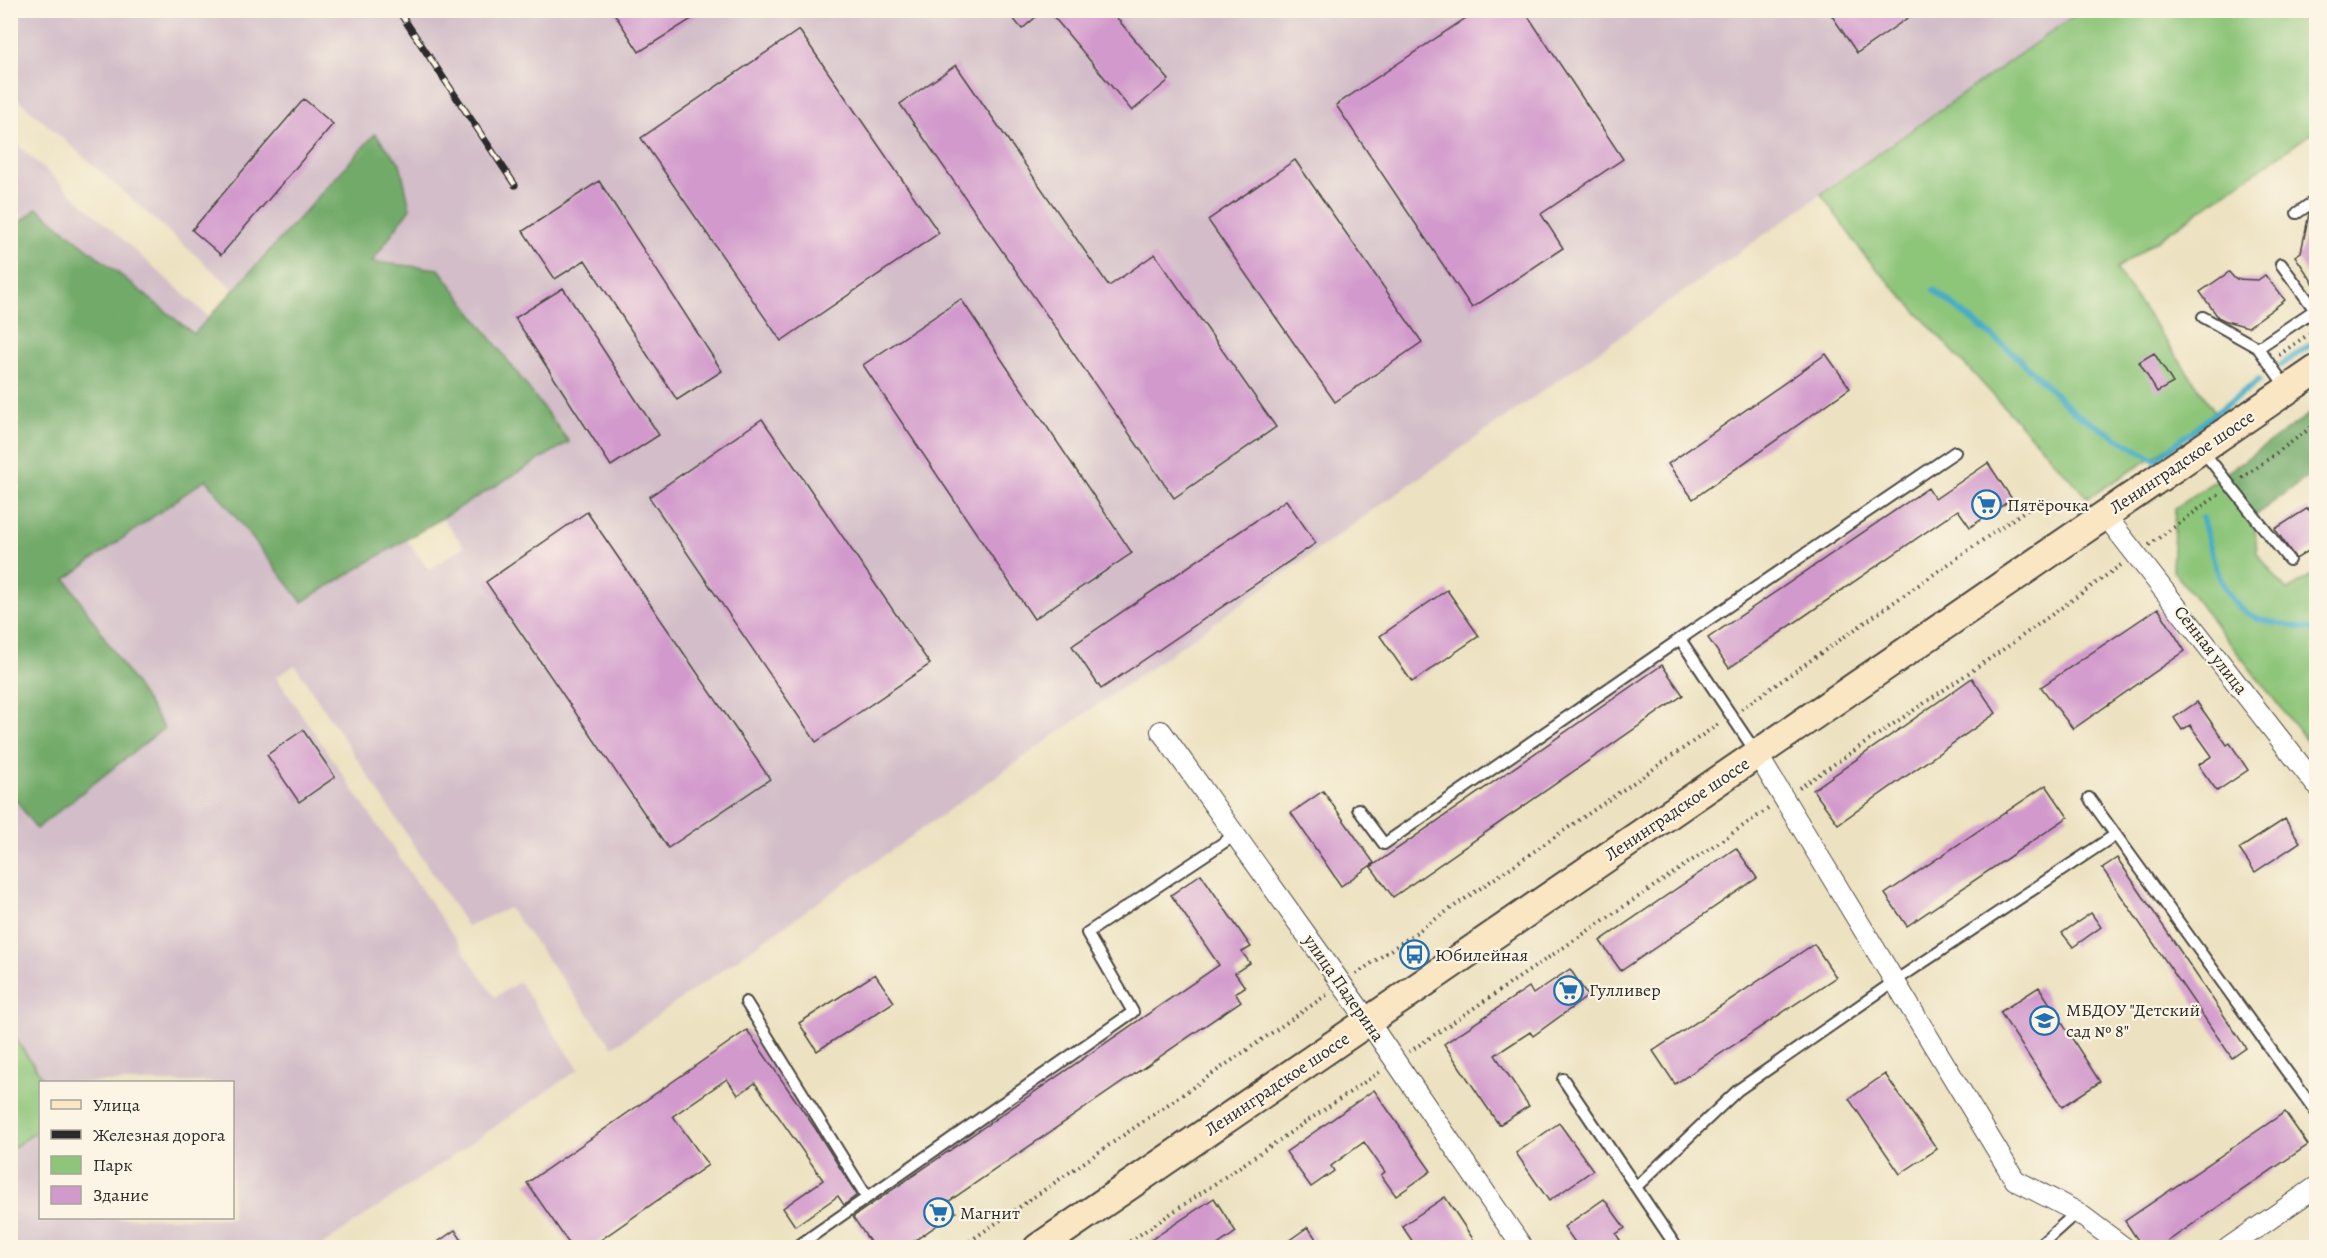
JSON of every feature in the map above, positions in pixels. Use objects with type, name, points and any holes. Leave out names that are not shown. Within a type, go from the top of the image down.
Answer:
[{"type":"main road","name":"Ленинградское шоссе","points":[[1038,1248],[2316,370]]},
{"type":"street","name":"Сенная улица","points":[[2105,515],[2316,784]]},
{"type":"street","name":"улица Падерина","points":[[1161,731],[1368,1021],[1523,1248]]},
{"type":"street","points":[[1757,754],[2015,1180],[2077,1212],[2125,1248]]},
{"type":"street","points":[[2228,1248],[2316,1187]]},
{"type":"lane","points":[[2297,213],[2316,200]]},
{"type":"lane","points":[[2258,348],[2316,310],[2281,264]]},
{"type":"lane","points":[[2203,316],[2258,348],[2288,389]]},
{"type":"lane","points":[[2201,449],[2289,560]]},
{"type":"lane","points":[[1358,809],[1384,844],[1955,452]]},
{"type":"lane","points":[[1680,639],[1757,754]]},
{"type":"lane","points":[[2089,798],[2316,1112]]},
{"type":"lane","points":[[1636,1186],[1738,1090],[1895,981],[2115,834]]},
{"type":"lane","points":[[795,1248],[1133,1012],[1087,933],[1235,835]]},
{"type":"lane","points":[[746,1002],[867,1197]]},
{"type":"lane","points":[[1563,1079],[1677,1248]]},
{"type":"lane","points":[[2037,1248],[2077,1212]]},
{"type":"path","points":[[2268,362],[2316,329]]},
{"type":"path","points":[[1120,1248],[2004,650],[2316,424]]},
{"type":"path","points":[[960,1248],[1732,716],[2043,498]]},
{"type":"shaded area","points":[[11,10],[2081,11],[613,1047],[509,908],[467,926],[295,665],[276,677],[495,997],[519,982],[579,1069],[318,1248],[11,1247],[11,1149],[39,1130],[39,1219],[234,1219],[234,1081],[44,1081],[11,1032],[11,139],[307,405],[429,570],[464,546],[318,363],[11,93]]},
{"type":"green space","points":[[2081,11],[2316,11],[2316,130],[2116,269],[2218,416],[2088,498],[1865,256],[1821,194]]},
{"type":"green space","points":[[375,134],[400,163],[410,208],[372,262],[439,269],[569,442],[302,602],[206,479],[66,579],[164,728],[36,829],[10,791],[11,231],[37,208],[194,334]]},
{"type":"green space","points":[[2316,409],[2316,471],[2254,516],[2222,476]]},
{"type":"green space","points":[[2222,476],[2254,516],[2257,553],[2287,591],[2316,572],[2316,753],[2172,569],[2175,508]]},
{"type":"green space","points":[[11,1032],[44,1081],[39,1081],[39,1130],[11,1149]]},
{"type":"building","points":[[612,10],[706,10],[639,52]]},
{"type":"building","points":[[1006,10],[1044,10],[1022,29]]},
{"type":"building","points":[[1048,10],[1110,10],[1169,80],[1132,111]]},
{"type":"building","points":[[1478,10],[1524,10],[1623,159],[1541,214],[1563,248],[1472,308],[1336,105]]},
{"type":"building","points":[[1828,10],[1919,10],[1857,53]]},
{"type":"building","points":[[799,30],[939,233],[781,341],[641,138]]},
{"type":"building","points":[[956,65],[1109,286],[1155,254],[1276,427],[1174,498],[900,104]]},
{"type":"building","points":[[304,99],[333,124],[221,255],[192,230]]},
{"type":"building","points":[[1295,160],[1422,342],[1335,402],[1208,220]]},
{"type":"building","points":[[599,181],[722,371],[677,400],[585,260],[555,279],[523,231]]},
{"type":"building","points":[[2316,212],[2316,287],[2295,256],[2301,252],[2309,214]]},
{"type":"building","points":[[2229,272],[2235,279],[2258,280],[2265,275],[2285,300],[2248,327],[2218,317],[2200,292]]},
{"type":"building","points":[[563,288],[659,435],[611,466],[515,318]]},
{"type":"building","points":[[961,299],[1132,553],[1034,619],[863,365]]},
{"type":"building","points":[[2154,353],[2173,383],[2157,392],[2139,362]]},
{"type":"building","points":[[1826,354],[1850,388],[1693,499],[1668,464]]},
{"type":"building","points":[[762,419],[930,664],[816,742],[649,497]]},
{"type":"building","points":[[1988,463],[2012,499],[1970,527],[1958,510],[1729,668],[1708,638],[1928,488],[1935,499]]},
{"type":"building","points":[[1286,500],[1316,543],[1101,689],[1072,646]]},
{"type":"building","points":[[2308,508],[2316,521],[2316,546],[2296,559],[2275,529]]},
{"type":"building","points":[[587,512],[770,779],[668,848],[486,582]]},
{"type":"building","points":[[1447,590],[1479,636],[1412,682],[1380,636]]},
{"type":"building","points":[[2158,608],[2185,651],[2073,729],[2041,687]]},
{"type":"building","points":[[1662,665],[1683,695],[1393,897],[1371,867]]},
{"type":"building","points":[[1972,678],[1996,713],[1838,824],[1813,790]]},
{"type":"building","points":[[2197,702],[2248,770],[2217,791],[2198,765],[2212,756],[2190,725],[2182,730],[2174,718]]},
{"type":"building","points":[[303,730],[335,777],[299,802],[267,755]]},
{"type":"building","points":[[2046,785],[2068,817],[1907,926],[1885,894]]},
{"type":"building","points":[[1323,791],[1374,863],[1341,886],[1291,813]]},
{"type":"building","points":[[2285,819],[2300,842],[2255,872],[2239,849]]},
{"type":"building","points":[[1736,848],[1757,878],[1621,971],[1600,941]]},
{"type":"building","points":[[2117,858],[2246,1048],[2232,1058],[2102,868]]},
{"type":"building","points":[[1201,874],[1251,947],[1242,952],[1250,963],[1235,973],[1245,987],[1235,993],[1241,1001],[948,1202],[956,1212],[904,1248],[874,1248],[853,1217],[1219,965],[1171,895]]},
{"type":"building","points":[[2091,913],[2101,927],[2073,947],[2062,933]]},
{"type":"building","points":[[1814,944],[1836,977],[1675,1084],[1653,1051]]},
{"type":"building","points":[[1570,969],[1588,996],[1533,1036],[1530,1032],[1495,1055],[1529,1106],[1499,1125],[1444,1044],[1529,987],[1533,994]]},
{"type":"building","points":[[875,974],[894,1002],[817,1051],[799,1023]]},
{"type":"building","points":[[2039,987],[2100,1082],[2062,1107],[2000,1012]]},
{"type":"building","points":[[747,1030],[815,1128],[857,1195],[844,1205],[838,1196],[795,1226],[783,1208],[823,1180],[755,1083],[738,1095],[727,1079],[673,1116],[708,1165],[589,1248],[572,1248],[527,1183]]},
{"type":"building","points":[[1885,1074],[1937,1149],[1900,1174],[1849,1099]]},
{"type":"building","points":[[1374,1090],[1431,1171],[1396,1196],[1381,1175],[1385,1172],[1364,1142],[1331,1166],[1334,1171],[1311,1187],[1286,1152]]},
{"type":"building","points":[[2285,1112],[2308,1145],[2158,1248],[2143,1248],[2125,1221]]},
{"type":"building","points":[[1559,1123],[1593,1170],[1549,1201],[1516,1153]]},
{"type":"building","points":[[1445,1197],[1479,1248],[1417,1248],[1402,1226]]},
{"type":"building","points":[[1214,1198],[1236,1232],[1213,1248],[1139,1248]]},
{"type":"building","points":[[1604,1199],[1625,1228],[1616,1234],[1625,1248],[1579,1248],[1564,1227]]},
{"type":"building","points":[[1308,1227],[1322,1248],[1278,1248]]},
{"type":"building","points":[[455,1230],[467,1248],[429,1248]]},
{"type":"waterway","points":[[1934,290],[2012,352],[2075,413],[2155,460],[2259,380]]},
{"type":"waterway","points":[[2281,365],[2316,341]]},
{"type":"waterway","points":[[2203,518],[2219,576],[2234,601],[2244,611],[2257,618],[2316,631]]},
{"type":"railway","points":[[398,10],[515,185]]},
{"type":"place","name":"Пятёрочка","points":[[1986,505]]},
{"type":"place","name":"Юбилейная","points":[[1414,955]]},
{"type":"place","name":"Гулливер","points":[[1568,990]]},
{"type":"place","name":"МБДОУ \"Детский сад № 8\"","points":[[2045,1020]]},
{"type":"place","name":"Магнит","points":[[939,1213]]}]
